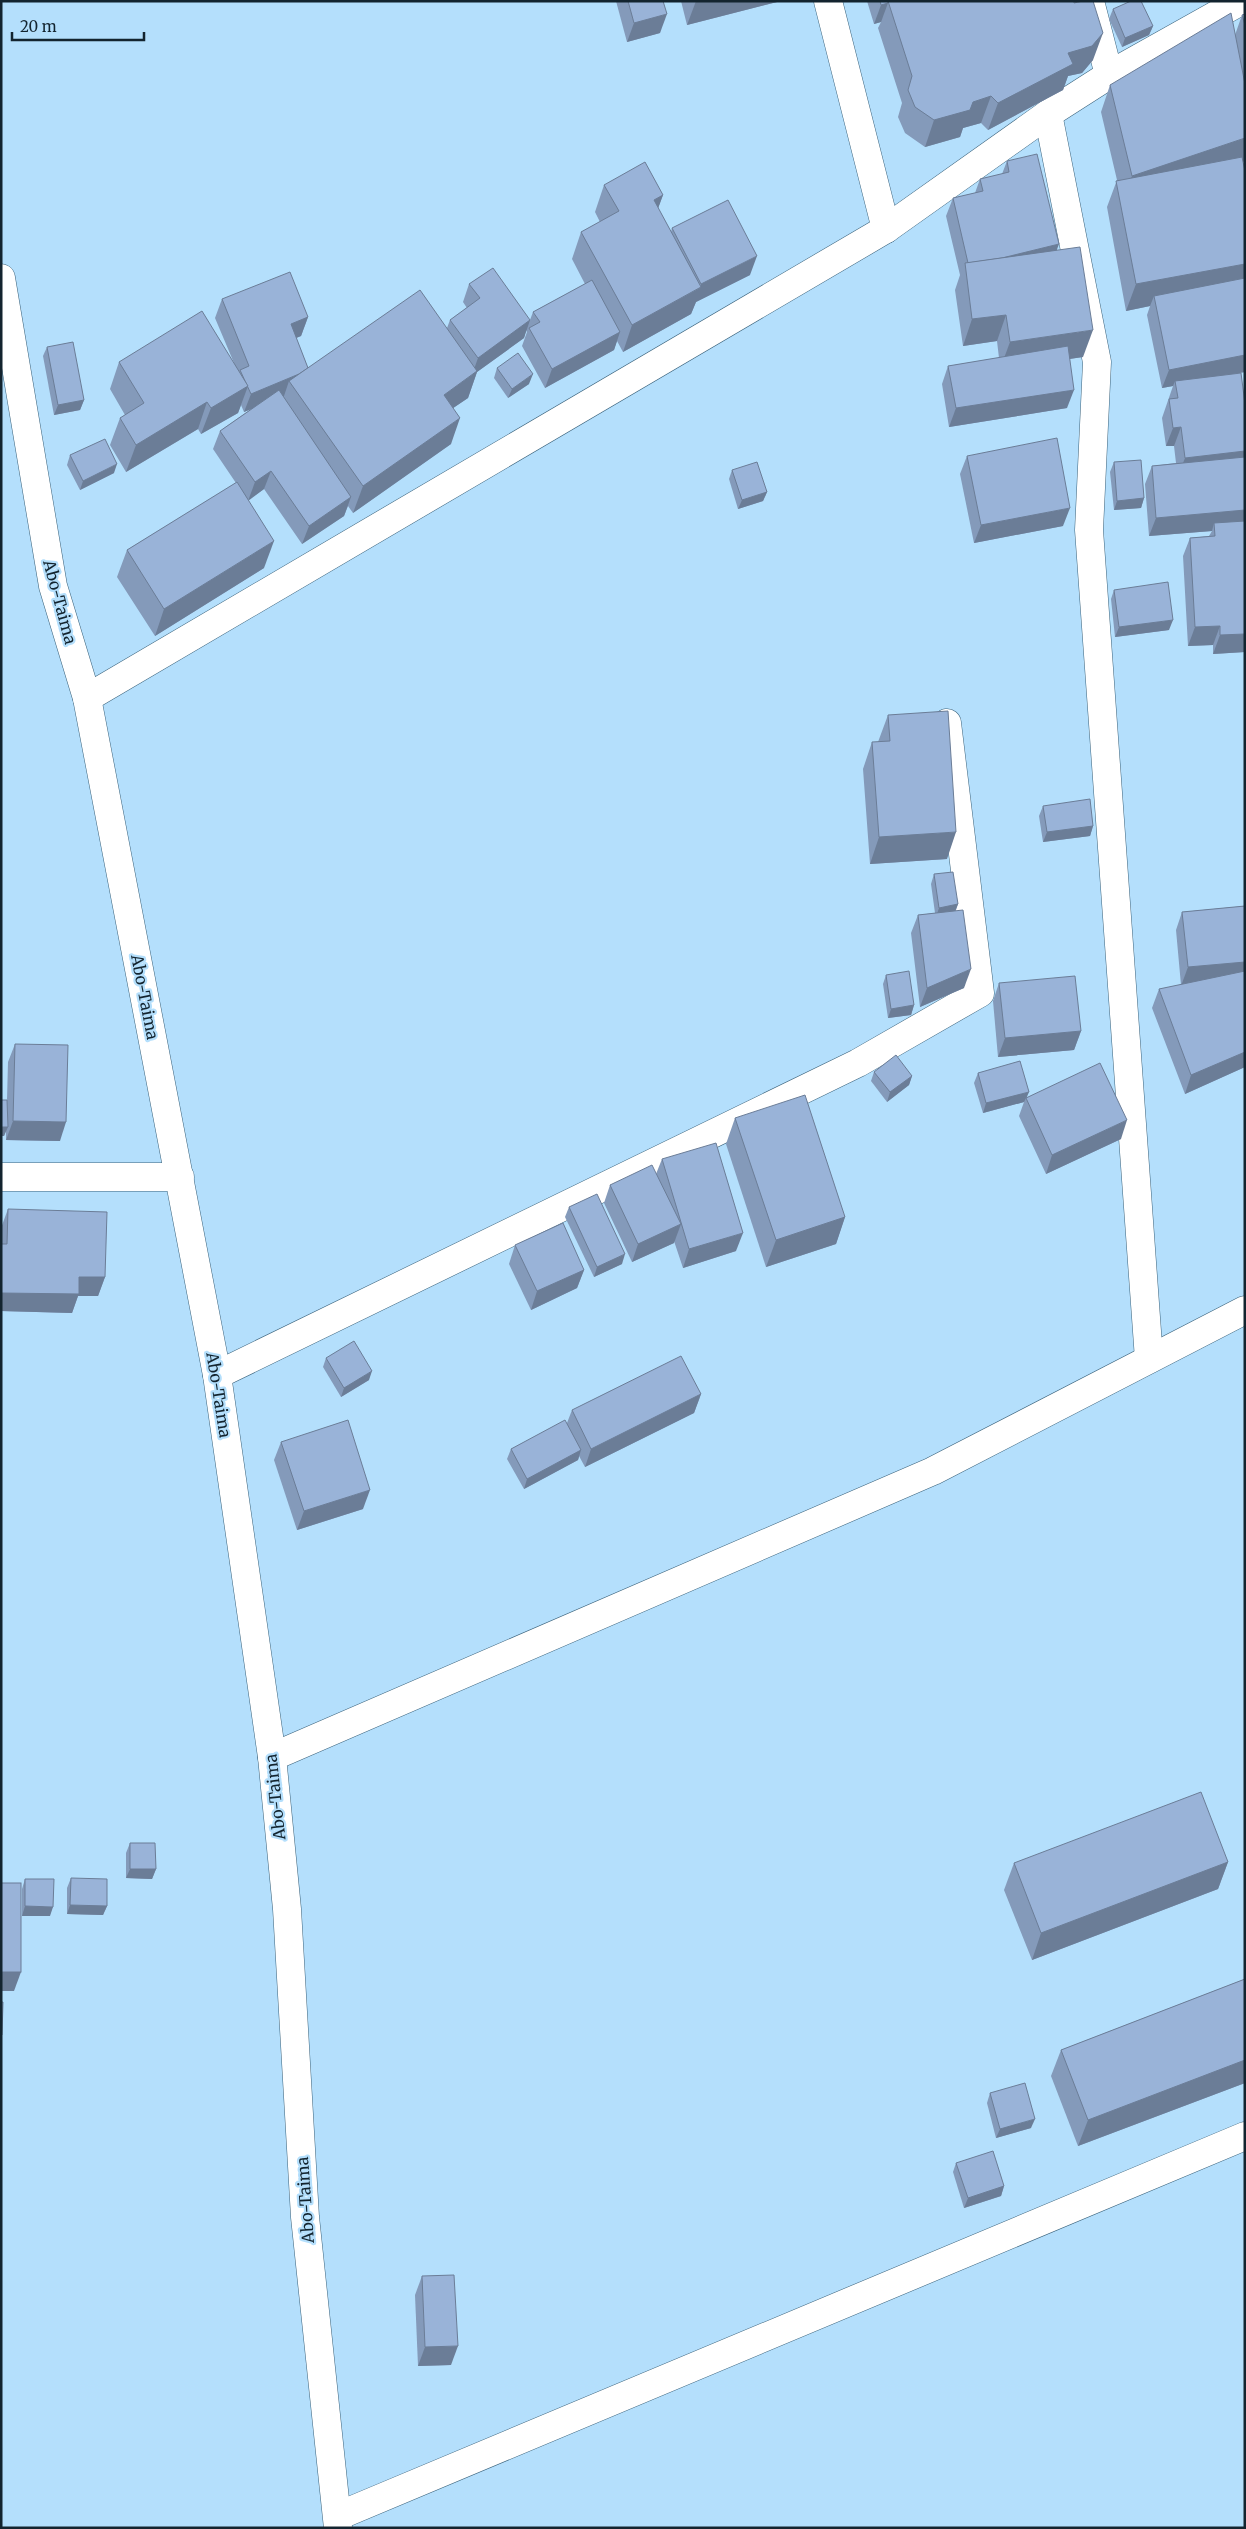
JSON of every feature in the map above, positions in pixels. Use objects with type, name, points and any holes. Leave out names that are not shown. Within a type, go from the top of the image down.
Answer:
[{"type":"street","points":[[828,1],[886,229]]},
{"type":"street","points":[[1090,1],[1109,76]]},
{"type":"street","points":[[87,698],[886,229],[1048,114],[1109,76],[1241,1]]},
{"type":"street","points":[[1048,114],[1097,362],[1089,530],[1149,1359]]},
{"type":"street","name":"Abo-Taima","points":[[1,278],[52,586],[87,698],[217,1375],[272,1757],[287,1909],[305,2217],[338,2522]]},
{"type":"street","points":[[217,1375],[858,1063],[980,993],[946,721]]},
{"type":"street","points":[[1,1177],[180,1177]]},
{"type":"street","points":[[272,1757],[933,1471],[1245,1310]]},
{"type":"street","points":[[338,2522],[1245,2136]]},
{"type":"building","points":[[628,1],[663,1],[667,14],[634,23]]},
{"type":"building","points":[[880,1],[888,1],[888,3],[881,5]]},
{"type":"building","points":[[888,1],[1074,1],[1074,3],[1093,1],[1103,33],[1092,46],[1068,53],[1073,64],[998,103],[991,96],[973,102],[970,110],[934,120],[915,107],[908,90],[912,76]]},
{"type":"building","points":[[1131,1],[1141,1],[1153,26],[1125,38],[1113,9]]},
{"type":"building","points":[[1231,13],[1245,84],[1245,138],[1132,176],[1110,85]]},
{"type":"building","points":[[1245,14],[1245,25],[1242,15]]},
{"type":"building","points":[[1037,154],[1059,244],[1002,258],[968,263],[953,198],[983,191],[980,179],[1009,172],[1007,161]]},
{"type":"building","points":[[1242,157],[1245,171],[1245,264],[1136,284],[1116,181]]},
{"type":"building","points":[[645,162],[663,195],[654,200],[701,287],[632,325],[581,232],[619,211],[604,185]]},
{"type":"building","points":[[728,200],[757,256],[701,284],[672,228]]},
{"type":"building","points":[[1080,247],[1093,330],[1010,342],[1006,315],[972,319],[965,263]]},
{"type":"building","points":[[493,268],[530,320],[478,358],[450,320],[480,298],[469,284]]},
{"type":"building","points":[[290,272],[308,317],[291,324],[308,368],[299,374],[251,394],[240,370],[249,366],[222,299]]},
{"type":"building","points":[[1245,278],[1245,355],[1169,370],[1154,296]]},
{"type":"building","points":[[592,280],[620,332],[552,369],[529,328],[540,322],[533,312]]},
{"type":"building","points":[[420,290],[477,371],[444,395],[460,418],[363,486],[289,381]]},
{"type":"building","points":[[202,311],[248,386],[211,408],[207,402],[136,445],[120,418],[144,403],[119,362]]},
{"type":"building","points":[[73,342],[84,400],[58,405],[47,347]]},
{"type":"building","points":[[1068,346],[1074,390],[956,408],[948,366]]},
{"type":"building","points":[[518,353],[533,374],[512,389],[497,368]]},
{"type":"building","points":[[1241,373],[1245,404],[1245,451],[1185,458],[1181,427],[1173,428],[1169,399],[1178,398],[1175,381]]},
{"type":"building","points":[[279,390],[351,497],[309,526],[271,471],[255,482],[220,431]]},
{"type":"building","points":[[1057,438],[1070,508],[981,525],[967,456]]},
{"type":"building","points":[[105,439],[117,464],[83,481],[70,455]]},
{"type":"building","points":[[1245,457],[1245,510],[1156,518],[1152,466]]},
{"type":"building","points":[[1141,460],[1144,498],[1117,501],[1114,462]]},
{"type":"building","points":[[757,462],[767,492],[742,500],[732,470]]},
{"type":"building","points":[[237,482],[274,541],[164,609],[127,550]]},
{"type":"building","points":[[1245,521],[1245,634],[1220,635],[1220,626],[1195,627],[1190,538],[1215,536],[1214,523]]},
{"type":"building","points":[[1168,582],[1173,620],[1119,627],[1114,590]]},
{"type":"building","points":[[948,711],[956,832],[879,837],[872,742],[890,741],[888,715]]},
{"type":"building","points":[[1090,799],[1093,826],[1047,832],[1043,806]]},
{"type":"building","points":[[953,872],[958,904],[939,908],[934,874]]},
{"type":"building","points":[[1245,906],[1245,962],[1188,967],[1182,912]]},
{"type":"building","points":[[963,910],[971,969],[927,988],[918,915]]},
{"type":"building","points":[[909,971],[914,1005],[891,1009],[886,975]]},
{"type":"building","points":[[1245,971],[1245,1052],[1191,1075],[1159,989]]},
{"type":"building","points":[[1075,976],[1081,1031],[1005,1038],[999,983]]},
{"type":"building","points":[[15,1044],[68,1045],[66,1122],[13,1121]]},
{"type":"building","points":[[896,1055],[912,1076],[890,1092],[874,1072]]},
{"type":"building","points":[[1020,1061],[1029,1092],[986,1103],[978,1073]]},
{"type":"building","points":[[1100,1063],[1127,1120],[1052,1155],[1026,1098]]},
{"type":"building","points":[[805,1095],[845,1217],[776,1240],[735,1118]]},
{"type":"building","points":[[1,1100],[7,1100],[8,1127],[1,1127]]},
{"type":"building","points":[[716,1143],[743,1233],[689,1249],[662,1159]]},
{"type":"building","points":[[652,1165],[681,1224],[638,1244],[610,1185]]},
{"type":"building","points":[[597,1194],[625,1254],[597,1267],[569,1207]]},
{"type":"building","points":[[8,1209],[107,1212],[105,1277],[79,1277],[79,1294],[1,1293],[1,1244],[7,1244]]},
{"type":"building","points":[[563,1223],[584,1270],[537,1291],[515,1245]]},
{"type":"building","points":[[354,1341],[372,1371],[344,1388],[326,1358]]},
{"type":"building","points":[[681,1356],[701,1394],[591,1449],[572,1410]]},
{"type":"building","points":[[348,1420],[370,1490],[304,1511],[281,1442]]},
{"type":"building","points":[[565,1420],[581,1450],[527,1479],[511,1449]]},
{"type":"building","points":[[1201,1792],[1228,1862],[1041,1933],[1014,1863]]},
{"type":"building","points":[[130,1843],[155,1843],[156,1869],[130,1869]]},
{"type":"building","points":[[71,1878],[107,1879],[107,1906],[70,1905]]},
{"type":"building","points":[[25,1879],[54,1879],[53,1907],[25,1906]]},
{"type":"building","points":[[1,1883],[21,1883],[21,1972],[1,1972]]},
{"type":"building","points":[[1245,1979],[1245,2060],[1088,2120],[1061,2050]]},
{"type":"building","points":[[1,2002],[3,2002],[2,2035],[1,2035]]},
{"type":"building","points":[[1025,2083],[1035,2119],[1000,2129],[990,2093]]},
{"type":"building","points":[[993,2151],[1004,2186],[968,2198],[956,2163]]},
{"type":"building","points":[[454,2275],[458,2346],[425,2347],[422,2276]]}]
